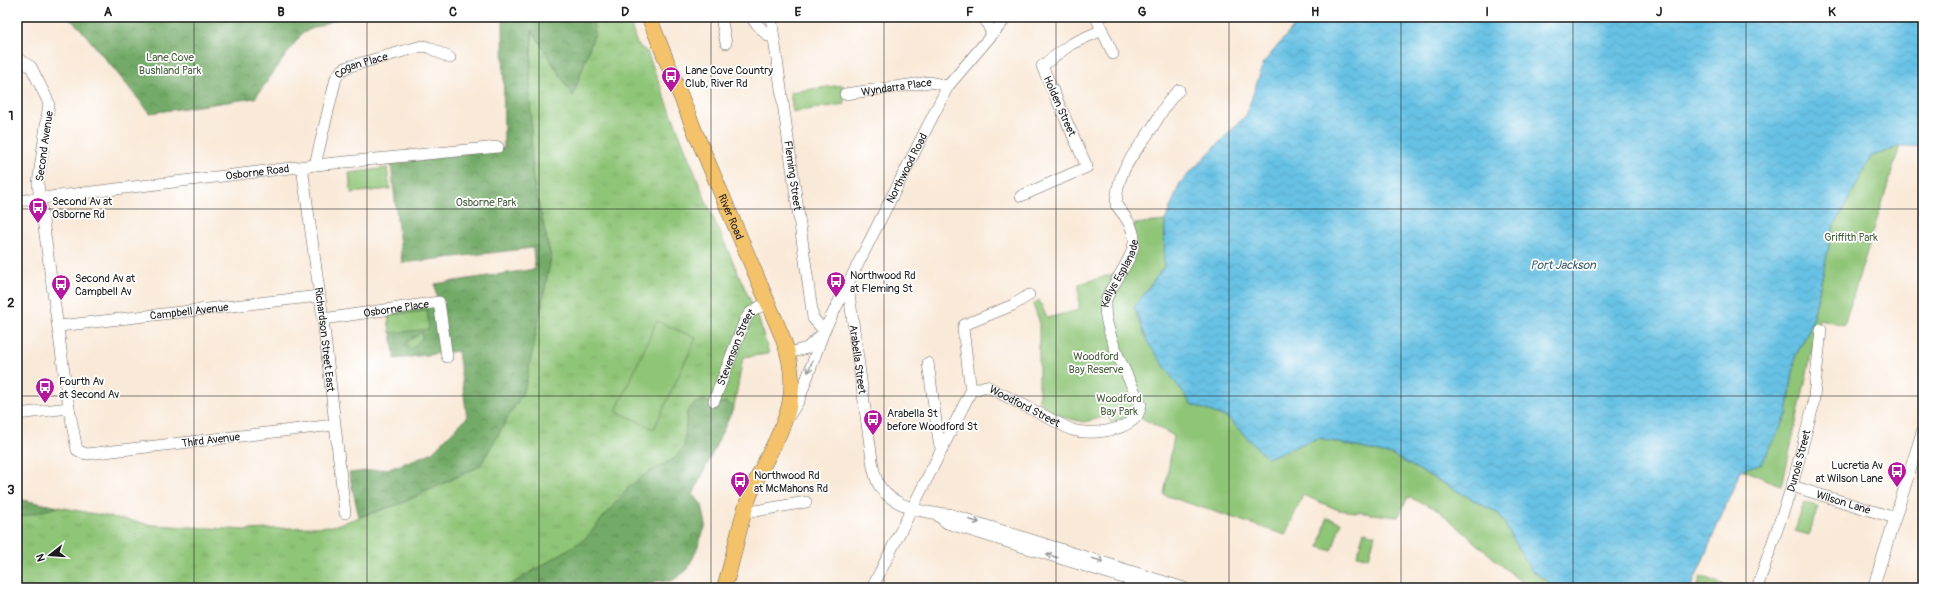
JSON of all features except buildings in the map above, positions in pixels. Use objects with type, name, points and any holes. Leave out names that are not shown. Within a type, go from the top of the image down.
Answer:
[{"type":"main road","name":"River Road","points":[[649,17],[696,134],[789,353],[792,386],[785,421]]},
{"type":"main road","name":"Northwood Road","points":[[724,588],[744,513],[757,480],[778,440],[785,421]]},
{"type":"street","points":[[721,17],[726,43]]},
{"type":"street","points":[[753,17],[754,21],[768,36],[773,36]]},
{"type":"street","name":"Fleming Street","points":[[771,17],[813,318],[824,331]]},
{"type":"street","points":[[984,17],[992,34]]},
{"type":"street","name":"Northwood Road","points":[[785,421],[796,407],[824,331],[948,86],[1007,17]]},
{"type":"street","points":[[1096,17],[1113,54]]},
{"type":"street","name":"Holden Street","points":[[1022,196],[1087,167],[1042,66],[1071,44],[1102,30]]},
{"type":"street","name":"Cogan Place","points":[[315,166],[336,78],[341,71],[347,67],[422,46],[428,47],[450,58]]},
{"type":"street","name":"Second Avenue","points":[[17,58],[31,67],[49,103],[38,184],[59,326],[69,408],[77,450],[86,454]]},
{"type":"street","name":"Wyndarra Place","points":[[845,94],[930,82],[948,86]]},
{"type":"street","name":"Kellys Esplanade","points":[[1141,405],[1116,350],[1108,326],[1105,305],[1108,295],[1134,251],[1133,230],[1126,217],[1116,205],[1116,189],[1131,156],[1152,128],[1170,97],[1179,90]]},
{"type":"street","name":"Osborne Road","points":[[17,201],[302,167],[498,147]]},
{"type":"street","name":"Richardson Street East","points":[[302,167],[323,319],[345,513]]},
{"type":"street","name":"Arabella Street","points":[[848,286],[876,477],[885,493],[900,503],[936,514],[950,514],[1184,588]]},
{"type":"street","points":[[971,391],[963,329],[964,325],[1013,305],[1029,295]]},
{"type":"street","name":"Campbell Avenue","points":[[59,326],[319,296]]},
{"type":"street","name":"Osborne Place","points":[[323,319],[439,302],[447,357]]},
{"type":"street","name":"Stevenson Street","points":[[714,401],[745,320],[750,313],[767,302]]},
{"type":"street","name":"Dunois Street","points":[[1757,588],[1792,486],[1813,406],[1821,330]]},
{"type":"street","name":"Northwood Road","points":[[789,353],[802,350],[812,345],[824,331]]},
{"type":"street","points":[[928,363],[939,442],[942,450]]},
{"type":"street","name":"Woodford Street","points":[[872,588],[971,391],[986,386],[1072,430],[1084,433],[1097,433],[1131,422],[1138,415],[1141,405]]},
{"type":"street","points":[[17,414],[69,408]]},
{"type":"street","name":"Third Avenue","points":[[86,454],[334,425]]},
{"type":"street","points":[[1873,588],[1895,518],[1921,446],[1923,429]]},
{"type":"street","name":"Wilson Lane","points":[[1792,486],[1895,518]]},
{"type":"street","points":[[744,513],[806,502]]},
{"type":"street","name":"Arabella Street","points":[[936,514],[947,523],[1156,588]]},
{"type":"green space","name":"Lane Cove Bushland Park","points":[[67,17],[341,17],[302,33],[255,98],[150,113],[79,27]]},
{"type":"green space","name":"Osborne Park","points":[[503,17],[592,17],[595,32],[573,96],[532,30],[530,83],[532,176],[551,258],[525,388],[480,466],[402,503],[359,517],[349,473],[392,468],[431,453],[467,417],[458,351],[395,359],[388,313],[437,300],[435,284],[535,269],[533,248],[402,263],[391,164],[504,148]]},
{"type":"green space","points":[[533,17],[628,17],[637,44],[647,52],[708,206],[759,320],[769,354],[743,357],[734,407],[693,494],[643,588],[17,588],[17,499],[153,525],[247,530],[333,526],[402,503],[480,466],[551,258],[532,176],[530,83]]},
{"type":"green space","points":[[842,85],[845,104],[793,112],[790,92]]},
{"type":"green space","name":"Griffith Park","points":[[1900,146],[1844,325],[1819,319],[1782,486],[1741,469],[1762,463],[1787,415],[1795,357],[1811,326],[1833,229],[1871,157]]},
{"type":"green space","points":[[387,168],[390,189],[351,193],[349,173]]},
{"type":"green space","name":"Woodford Bay Reserve","points":[[1165,221],[1164,267],[1134,307],[1191,404],[1228,418],[1267,458],[1318,438],[1392,455],[1499,514],[1531,570],[1557,588],[1528,588],[1437,509],[1408,497],[1398,517],[1339,510],[1303,495],[1285,535],[1164,495],[1174,436],[1140,417],[1129,416],[1126,419],[1111,424],[1108,416],[1084,422],[1058,416],[1039,402],[1039,320],[1033,305],[1039,300],[1047,318],[1079,310],[1079,284],[1124,271],[1135,224]]},
{"type":"green space","points":[[427,311],[429,329],[390,333],[388,315]]},
{"type":"green space","points":[[657,321],[696,338],[654,429],[616,411]]},
{"type":"green space","points":[[422,332],[422,338],[411,349],[406,343]]},
{"type":"green space","points":[[703,400],[715,405],[726,402],[734,407],[693,494],[702,505],[706,525],[694,556],[686,571],[672,581],[656,581],[643,588],[505,588],[585,539],[629,487],[646,474],[675,458],[684,447],[687,411],[694,404]]},
{"type":"green space","points":[[17,499],[58,507],[17,518]]},
{"type":"green space","points":[[1804,502],[1818,506],[1809,535],[1795,531]]},
{"type":"green space","points":[[1327,518],[1341,522],[1332,551],[1319,547]]},
{"type":"green space","points":[[1364,532],[1375,535],[1369,558],[1357,555]]},
{"type":"green space","points":[[1701,576],[1732,588],[1697,588]]},
{"type":"water","name":"Port Jackson","points":[[1302,17],[1923,17],[1923,147],[1900,146],[1871,157],[1833,229],[1811,326],[1795,357],[1787,415],[1762,463],[1741,470],[1691,588],[1557,588],[1531,570],[1499,514],[1392,455],[1318,438],[1267,458],[1228,418],[1191,404],[1148,343],[1134,307],[1164,267],[1165,221],[1180,183],[1246,115],[1264,62]]},
{"type":"place","name":"Lane Cove Country Club, River Rd","points":[[671,93]]},
{"type":"place","name":"Second Av at Osborne Rd","points":[[38,224]]},
{"type":"place","name":"Northwood Rd at Fleming St","points":[[836,298]]},
{"type":"place","name":"Second Av at Campbell Av","points":[[61,301]]},
{"type":"place","name":"Fourth Av at Second Av","points":[[45,404]]},
{"type":"place","name":"Arabella St before Woodford St","points":[[873,436]]},
{"type":"place","name":"Lucretia Av at Wilson Lane","points":[[1897,488]]},
{"type":"place","name":"Northwood Rd at McMahons Rd","points":[[740,498]]},
{"type":"park label","name":"Woodford Bay Park","points":[[1119,404]]}]
